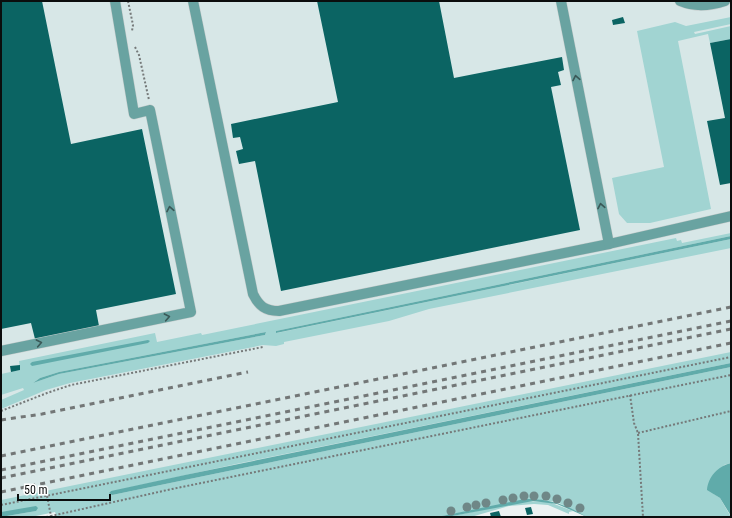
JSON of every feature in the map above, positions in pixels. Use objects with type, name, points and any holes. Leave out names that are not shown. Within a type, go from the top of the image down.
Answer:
[{"type":"lane","points":[[1,351],[191,312],[150,110],[134,114],[115,1]]},
{"type":"lane","points":[[193,1],[253,294],[258,304],[265,310],[279,311],[609,244],[731,216]]},
{"type":"lane","points":[[561,1],[609,244]]},
{"type":"lane","points":[[680,1],[704,5],[725,1]]},
{"type":"path","points":[[128,1],[133,25],[132,32]]},
{"type":"path","points":[[134,44],[139,55],[150,103]]},
{"type":"path","points":[[1,412],[46,392],[71,385],[263,347]]},
{"type":"path","points":[[1,505],[731,357]]},
{"type":"path","points":[[46,517],[172,488],[630,394],[731,375]]},
{"type":"path","points":[[630,394],[634,423],[638,433],[643,517]]},
{"type":"path","points":[[638,433],[731,411]]},
{"type":"path","points":[[47,496],[51,516]]},
{"type":"shaded area","points":[[1,1],[731,1],[731,370],[22,517],[1,517]]},
{"type":"shaded area","points":[[731,17],[731,24],[694,32],[695,34],[731,26],[731,39],[710,43],[708,34],[678,41],[711,209],[650,223],[627,223],[619,214],[612,178],[664,167],[637,31],[675,22],[686,26]]},
{"type":"shaded area","points":[[731,233],[731,236],[276,331],[277,333],[731,239],[731,248],[429,309],[389,321],[284,342],[284,344],[276,346],[263,345],[70,383],[46,390],[1,409],[1,400],[24,390],[23,388],[1,395],[1,374],[20,370],[19,361],[155,333],[157,342],[201,333],[202,335],[676,238],[677,241],[681,240],[682,243]],"holes":[[[266,332],[265,335],[59,374],[33,383],[40,378],[59,372]]]},
{"type":"shaded area","points":[[731,236],[731,239],[276,333],[276,331]]},
{"type":"shaded area","points":[[266,332],[265,335],[59,374],[33,383],[40,378],[59,372]]},
{"type":"shaded area","points":[[148,340],[150,341],[148,343],[32,366],[30,364],[32,362]]},
{"type":"shaded area","points":[[731,352],[731,363],[236,464],[109,492],[112,495],[731,367],[731,463],[724,465],[714,494],[720,498],[731,517],[587,517],[557,502],[533,499],[437,517],[57,517],[55,512],[31,517],[1,517],[36,511],[1,512],[1,500]]},
{"type":"shaded area","points":[[731,363],[731,367],[112,495],[109,493],[111,491],[185,475]]},
{"type":"shaded area","points":[[731,463],[731,516],[720,498],[707,490],[709,481],[714,473],[726,464]]},
{"type":"shaded area","points":[[525,499],[558,503],[587,517],[557,504],[533,501],[447,517],[437,517]]},
{"type":"shaded area","points":[[526,501],[549,502],[573,511],[569,512],[569,514],[548,505],[534,504],[509,506],[471,517],[447,517]]},
{"type":"shaded area","points":[[36,506],[38,508],[36,511],[1,517],[1,512]]},
{"type":"building","points":[[1,1],[42,1],[71,144],[142,129],[176,294],[96,310],[99,326],[35,339],[31,323],[1,329]]},
{"type":"building","points":[[317,1],[439,1],[454,78],[562,57],[564,70],[558,72],[561,85],[551,87],[580,230],[281,291],[255,161],[239,164],[236,151],[243,149],[240,137],[233,138],[231,124],[338,102]]},
{"type":"building","points":[[623,17],[625,23],[613,25],[612,20]]},
{"type":"building","points":[[731,39],[731,183],[720,185],[707,121],[725,118],[710,43]]},
{"type":"building","points":[[20,365],[20,370],[11,372],[10,366]]},
{"type":"building","points":[[531,507],[533,514],[527,515],[525,508]]},
{"type":"building","points":[[499,511],[501,517],[491,517],[490,513]]},
{"type":"railway","points":[[1,456],[731,307]]},
{"type":"railway","points":[[1,470],[731,321]]},
{"type":"railway","points":[[1,478],[731,329]]},
{"type":"railway","points":[[1,492],[731,343]]},
{"type":"railway","points":[[1,420],[42,414],[248,372]]}]
